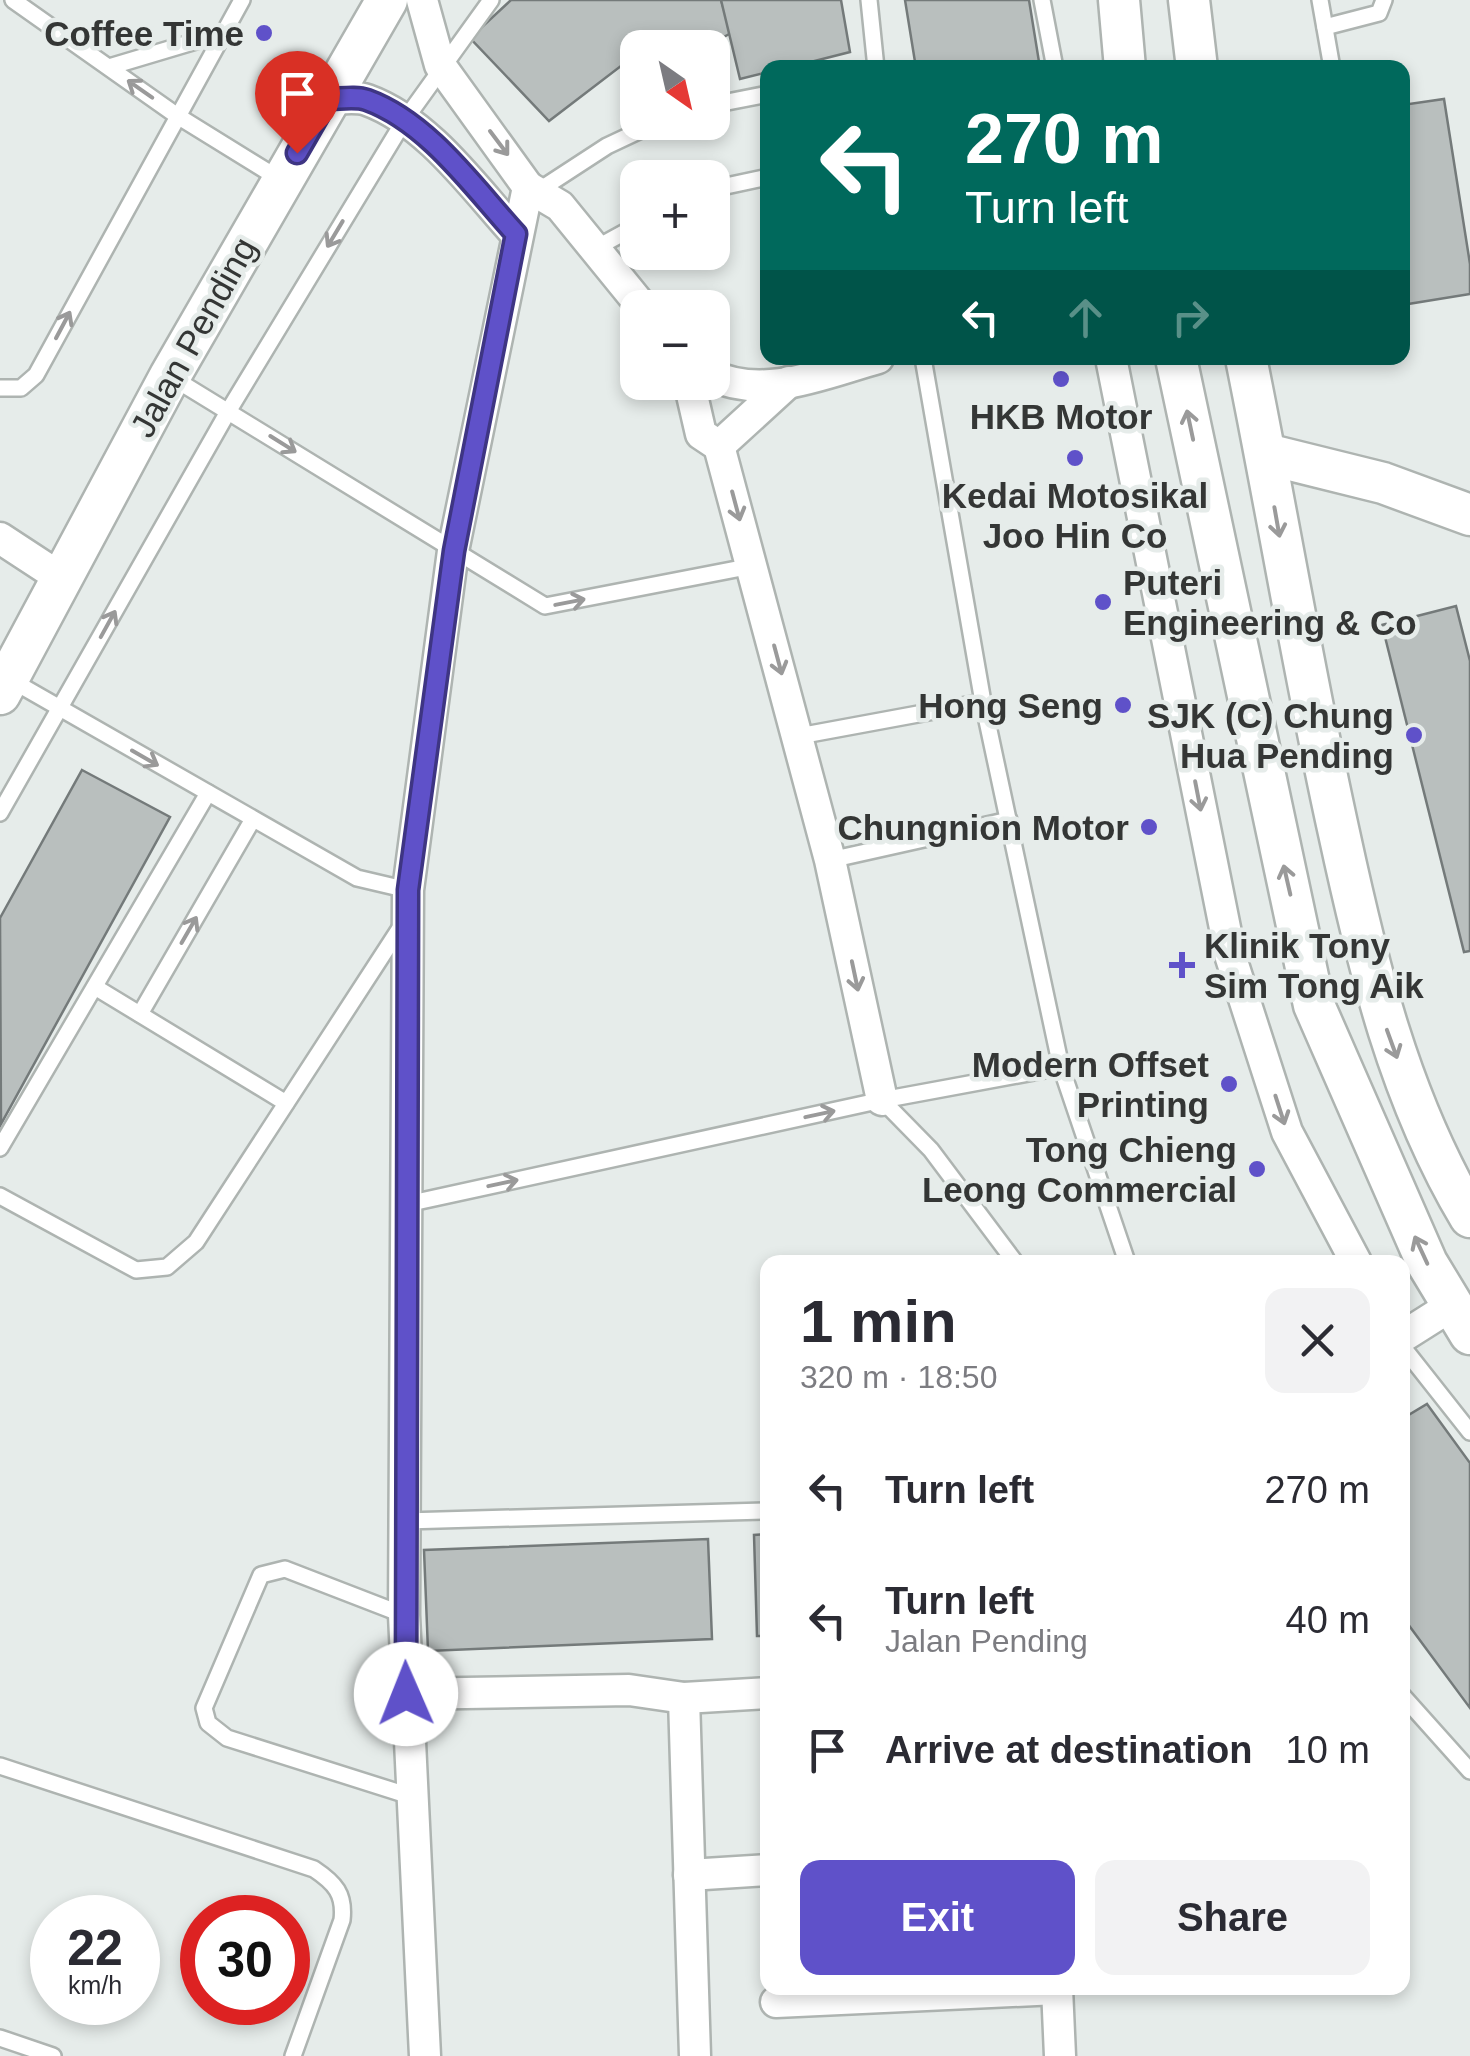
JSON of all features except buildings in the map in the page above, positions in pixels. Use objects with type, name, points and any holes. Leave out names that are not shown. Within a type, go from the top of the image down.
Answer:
[{"type":"main road","name":"Jalan Pending","points":[[4,687],[170,376],[377,16],[412,0]]},
{"type":"main road","points":[[1119,0],[1124,60]]},
{"type":"main road","points":[[1189,0],[1196,60]]},
{"type":"main road","points":[[1177,365],[1314,1005],[1387,1178],[1460,1320]]},
{"type":"main road","points":[[1247,365],[1301,664],[1374,993],[1430,1147],[1470,1217]]},
{"type":"main road","points":[[1266,454],[1384,484],[1469,513]]},
{"type":"street","points":[[422,0],[440,65],[533,190],[560,206],[628,290]]},
{"type":"street","points":[[328,99],[365,99],[404,121],[474,183],[516,234]]},
{"type":"street","points":[[424,2056],[404,1615],[407,904],[454,551],[516,234],[533,190]]},
{"type":"street","points":[[730,382],[758,386],[788,382],[852,365]]},
{"type":"street","points":[[1112,365],[1231,958],[1287,1132],[1352,1255]]},
{"type":"street","points":[[719,446],[788,382]]},
{"type":"street","points":[[694,400],[701,434],[719,446],[799,736],[882,1100]]},
{"type":"street","points":[[0,538],[60,578]]},
{"type":"street","points":[[1410,1335],[1460,1320]]},
{"type":"street","points":[[406,1694],[629,1690],[684,1698],[760,1693]]},
{"type":"street","points":[[684,1698],[695,2056]]},
{"type":"street","points":[[689,1875],[760,1871]]},
{"type":"street","points":[[776,2002],[916,1995]]},
{"type":"street","points":[[1057,1995],[1060,2056]]},
{"type":"lane","points":[[13,0],[176,115],[281,180]]},
{"type":"lane","points":[[0,388],[20,388],[36,375],[242,0]]},
{"type":"lane","points":[[0,813],[229,410],[404,121],[440,65],[490,0]]},
{"type":"lane","points":[[869,0],[875,60]]},
{"type":"lane","points":[[1042,0],[1053,60]]},
{"type":"lane","points":[[1320,0],[1331,60]]},
{"type":"lane","points":[[1325,27],[1379,13],[1384,0]]},
{"type":"lane","points":[[109,68],[223,33]]},
{"type":"lane","points":[[730,101],[760,96]]},
{"type":"lane","points":[[533,190],[620,140]]},
{"type":"lane","points":[[730,185],[760,180]]},
{"type":"lane","points":[[596,248],[620,235]]},
{"type":"lane","points":[[924,365],[983,702],[1061,1067],[1125,1255]]},
{"type":"lane","points":[[170,376],[545,606],[752,566]]},
{"type":"lane","points":[[0,1196],[136,1270],[166,1267],[196,1242],[407,904],[60,710],[4,687]]},
{"type":"lane","points":[[799,736],[983,702]]},
{"type":"lane","points":[[0,1148],[208,793]]},
{"type":"lane","points":[[140,1014],[254,819]]},
{"type":"lane","points":[[830,860],[1009,820]]},
{"type":"lane","points":[[95,987],[286,1103]]},
{"type":"lane","points":[[407,1204],[882,1100],[1061,1067]]},
{"type":"lane","points":[[882,1100],[931,1150],[1010,1255]]},
{"type":"lane","points":[[1410,1356],[1470,1432]]},
{"type":"lane","points":[[405,1521],[760,1511]]},
{"type":"lane","points":[[404,1615],[286,1569],[261,1575],[204,1708],[208,1724],[227,1738],[410,1796]]},
{"type":"lane","points":[[1410,1704],[1470,1772]]},
{"type":"lane","points":[[0,1766],[314,1869],[334,1882],[344,1902],[342,1920],[293,2056]]},
{"type":"lane","points":[[0,2038],[52,2056]]},
{"type":"place","name":"Coffee Time","points":[[264,33]]},
{"type":"place","name":"HKB Motor","points":[[1061,379]]},
{"type":"place","name":"Kedai Motosikal Joo Hin Co","points":[[1075,458]]},
{"type":"place","name":"Puteri Engineering & Co","points":[[1103,602]]},
{"type":"place","name":"Hong Seng","points":[[1123,705]]},
{"type":"place","name":"SJK (C) Chung Hua Pending","points":[[1414,735]]},
{"type":"place","name":"Chungnion Motor","points":[[1149,827]]},
{"type":"place","name":"Klinik Tony Sim Tong Aik","points":[[1182,965]]},
{"type":"place","name":"Modern Offset Printing","points":[[1229,1084]]},
{"type":"place","name":"Tong Chieng Leong Commercial","points":[[1257,1169]]},
{"type":"route","points":[[297,153],[328,99],[365,99],[404,121],[474,183],[516,234],[454,551],[408,890],[406,1694]]}]
